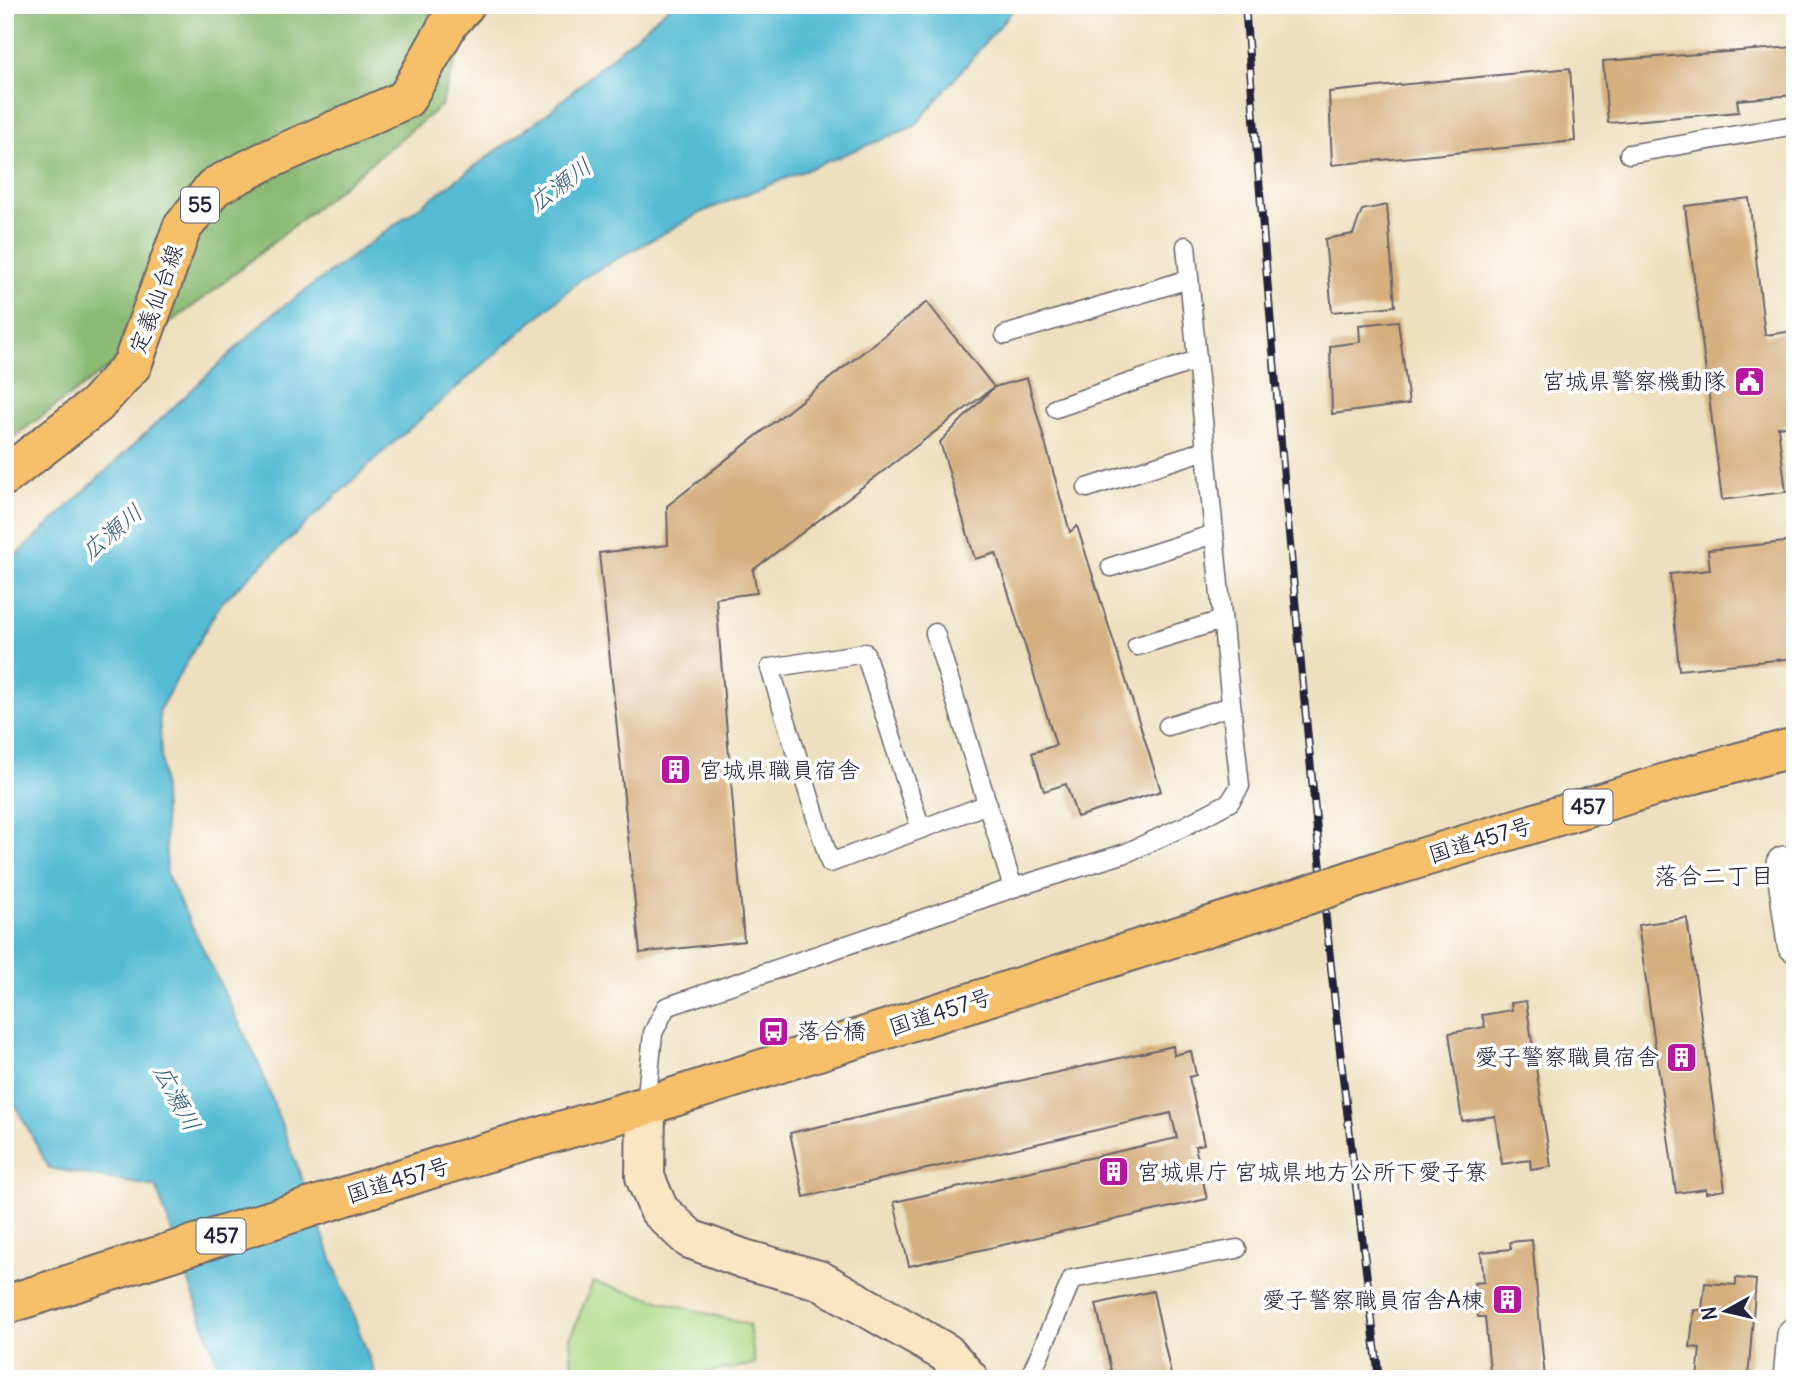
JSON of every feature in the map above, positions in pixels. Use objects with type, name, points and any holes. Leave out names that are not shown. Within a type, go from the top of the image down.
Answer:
[{"type":"main road","name":"定義仙台線","points":[[5,476],[96,405],[132,365],[182,228],[214,187],[263,162],[406,99],[449,23],[465,5]]},
{"type":"main road","name":"国道457号","points":[[5,1305],[437,1167],[646,1106],[1382,870],[1695,774],[1795,747]]},
{"type":"street","points":[[1784,864],[1795,944]]},
{"type":"street","points":[[646,1106],[645,1177],[659,1210],[690,1239],[744,1259],[820,1280],[946,1353],[969,1379]]},
{"type":"street","points":[[1791,1379],[1795,1335]]},
{"type":"lane","points":[[1629,154],[1795,125]]},
{"type":"lane","points":[[646,1106],[653,1033],[666,1007],[1013,888],[1126,853],[1188,825],[1230,802],[1240,786],[1186,246]]},
{"type":"lane","points":[[1005,335],[1189,279]]},
{"type":"lane","points":[[1056,408],[1197,360]]},
{"type":"lane","points":[[1087,488],[1206,450]]},
{"type":"lane","points":[[1111,566],[1214,534]]},
{"type":"lane","points":[[1137,646],[1222,620]]},
{"type":"lane","points":[[935,633],[1013,888]]},
{"type":"lane","points":[[921,829],[865,653],[770,668],[830,863],[988,804]]},
{"type":"lane","points":[[1168,726],[1231,706]]},
{"type":"lane","points":[[1029,1379],[1072,1279],[1237,1249]]},
{"type":"green space","points":[[5,5],[474,5],[441,106],[211,293],[5,443]]},
{"type":"green space","points":[[593,1282],[749,1325],[755,1364],[672,1379],[573,1379],[570,1338]]},
{"type":"water","name":"広瀬川","points":[[671,5],[1017,5],[915,126],[702,212],[581,279],[384,451],[221,603],[159,710],[167,875],[258,1062],[377,1379],[223,1379],[156,1187],[49,1168],[5,1086],[5,566],[269,317],[549,112]]},
{"type":"building","points":[[1795,47],[1795,95],[1737,100],[1739,112],[1608,123],[1603,61]]},
{"type":"building","points":[[1570,68],[1575,141],[1332,165],[1329,92]]},
{"type":"building","points":[[1749,198],[1765,335],[1795,331],[1795,425],[1778,427],[1786,492],[1722,500],[1685,206]]},
{"type":"building","points":[[1387,205],[1395,306],[1332,312],[1325,239],[1353,234],[1362,210]]},
{"type":"building","name":"宮城県職員宿舎","points":[[927,302],[994,387],[753,570],[757,593],[716,598],[744,941],[640,953],[599,553],[668,545],[667,506]]},
{"type":"building","points":[[1398,321],[1409,404],[1332,414],[1330,346],[1360,342],[1359,325]]},
{"type":"building","points":[[1027,378],[1070,532],[1077,526],[1161,791],[1077,817],[1066,784],[1044,791],[1032,753],[1056,745],[996,553],[975,559],[940,442],[994,387]]},
{"type":"building","points":[[1795,541],[1795,658],[1679,670],[1670,574],[1710,570],[1708,550]]},
{"type":"building","name":"愛子警察職員宿舎","points":[[1687,918],[1725,1190],[1706,1193],[1706,1189],[1676,1193],[1638,925]]},
{"type":"building","points":[[1526,1001],[1551,1167],[1531,1170],[1530,1160],[1502,1164],[1495,1116],[1462,1121],[1449,1033],[1485,1027],[1482,1015],[1512,1010],[1511,1003]]},
{"type":"building","name":"宮城県庁 宮城県地方公所下愛子寮","points":[[1173,1046],[1174,1055],[1191,1051],[1196,1075],[1189,1077],[1204,1144],[1195,1146],[1207,1199],[909,1266],[894,1202],[1177,1138],[1171,1113],[804,1197],[790,1133]]},
{"type":"building","name":"愛子警察職員宿舎A棟","points":[[1532,1240],[1545,1379],[1484,1379],[1483,1373],[1490,1372],[1485,1317],[1478,1317],[1474,1283],[1484,1282],[1481,1252],[1511,1249],[1510,1242]]},
{"type":"building","points":[[1736,1278],[1756,1280],[1748,1379],[1697,1379],[1700,1348],[1690,1347],[1694,1310],[1702,1310],[1705,1283],[1736,1285]]},
{"type":"building","points":[[1153,1291],[1172,1379],[1113,1379],[1096,1304]]},
{"type":"railway","points":[[1245,5],[1314,803],[1379,1379]]},
{"type":"place","name":"宮城県警察機動隊","points":[[1749,381]]},
{"type":"place","name":"宮城県職員宿舎","points":[[676,770]]},
{"type":"place","name":"落合橋","points":[[774,1031]]},
{"type":"place","name":"愛子警察職員宿舎","points":[[1682,1057]]},
{"type":"place","name":"宮城県庁 宮城県地方公所下愛子寮","points":[[1114,1172]]},
{"type":"place","name":"愛子警察職員宿舎A棟","points":[[1507,1300]]},
{"type":"district","name":"落合二丁目","points":[[1714,876]]}]
